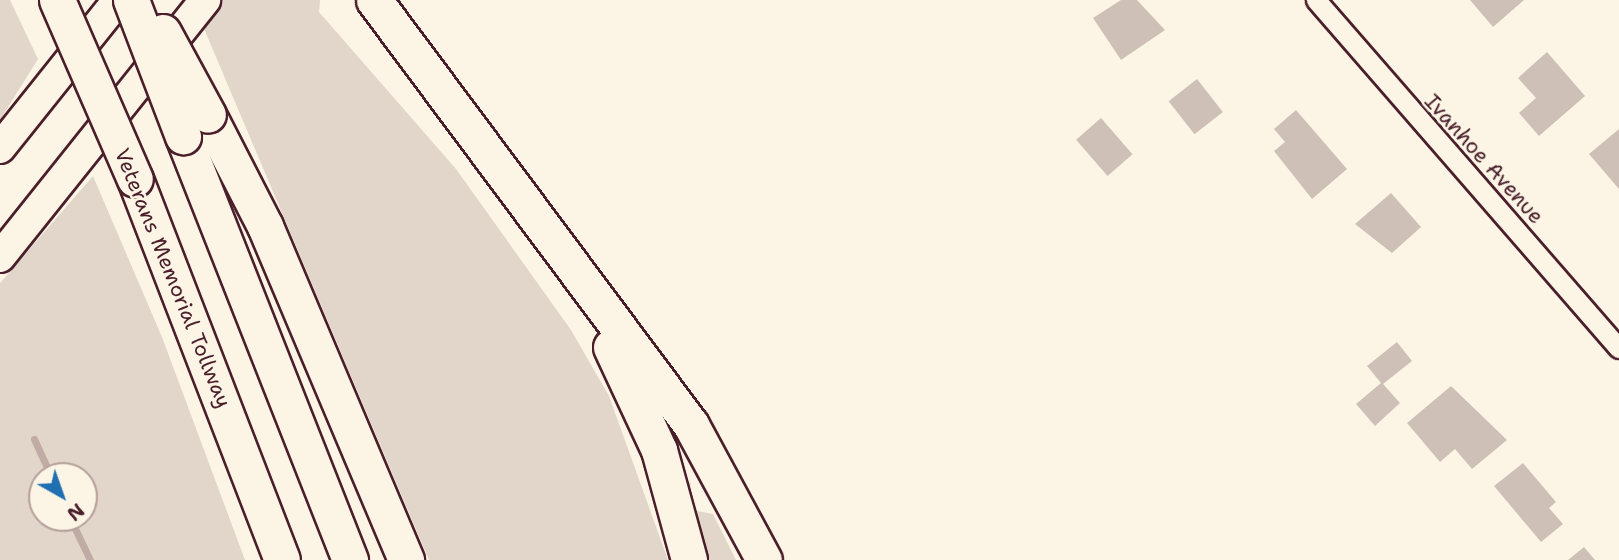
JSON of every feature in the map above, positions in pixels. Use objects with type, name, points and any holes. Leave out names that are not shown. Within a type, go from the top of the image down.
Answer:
[{"type":"highway","name":"Veterans Memorial Tollway","points":[[57,0],[135,179],[282,560]]},
{"type":"highway","points":[[131,0],[196,125],[265,226],[407,560]]},
{"type":"highway","points":[[146,0],[196,125],[349,560]]},
{"type":"highway","points":[[374,0],[691,425],[764,560]]},
{"type":"highway","points":[[567,261],[659,450],[690,560]]},
{"type":"main road","points":[[0,148],[118,0]]},
{"type":"main road","points":[[0,257],[205,0]]},
{"type":"street","name":"Ivanhoe Avenue","points":[[1315,0],[1619,348]]},
{"type":"shaded area","points":[[0,0],[10,0],[38,59],[0,120]]},
{"type":"shaded area","points":[[222,0],[320,0],[319,12],[456,169],[571,330],[609,396],[668,560],[429,560],[202,24]]},
{"type":"shaded area","points":[[93,176],[162,337],[245,560],[0,560],[0,283]]},
{"type":"shaded area","points":[[691,482],[688,497],[697,511],[713,514],[736,560],[706,560],[683,487]]},
{"type":"building","points":[[1121,0],[1137,0],[1165,30],[1121,60],[1093,18]]},
{"type":"building","points":[[1470,0],[1524,0],[1493,27]]},
{"type":"building","points":[[1547,52],[1585,96],[1539,136],[1519,113],[1536,98],[1518,78]]},
{"type":"building","points":[[1197,79],[1223,112],[1194,134],[1169,101]]},
{"type":"building","points":[[1296,110],[1347,169],[1312,199],[1274,151],[1285,142],[1274,129]]},
{"type":"building","points":[[1101,118],[1132,154],[1108,176],[1076,140]]},
{"type":"building","points":[[1619,129],[1619,189],[1589,154]]},
{"type":"building","points":[[1391,193],[1421,227],[1392,253],[1355,224]]},
{"type":"building","points":[[1397,342],[1412,361],[1383,384],[1400,403],[1375,426],[1356,404],[1381,383],[1367,366]]},
{"type":"building","points":[[1451,386],[1507,440],[1472,469],[1455,449],[1440,462],[1407,423]]},
{"type":"building","points":[[1523,463],[1556,502],[1549,508],[1563,524],[1541,542],[1494,486]]},
{"type":"building","points":[[1584,547],[1595,560],[1568,560]]},
{"type":"waterway","points":[[34,439],[45,462]]},
{"type":"waterway","points":[[77,532],[90,560]]}]
